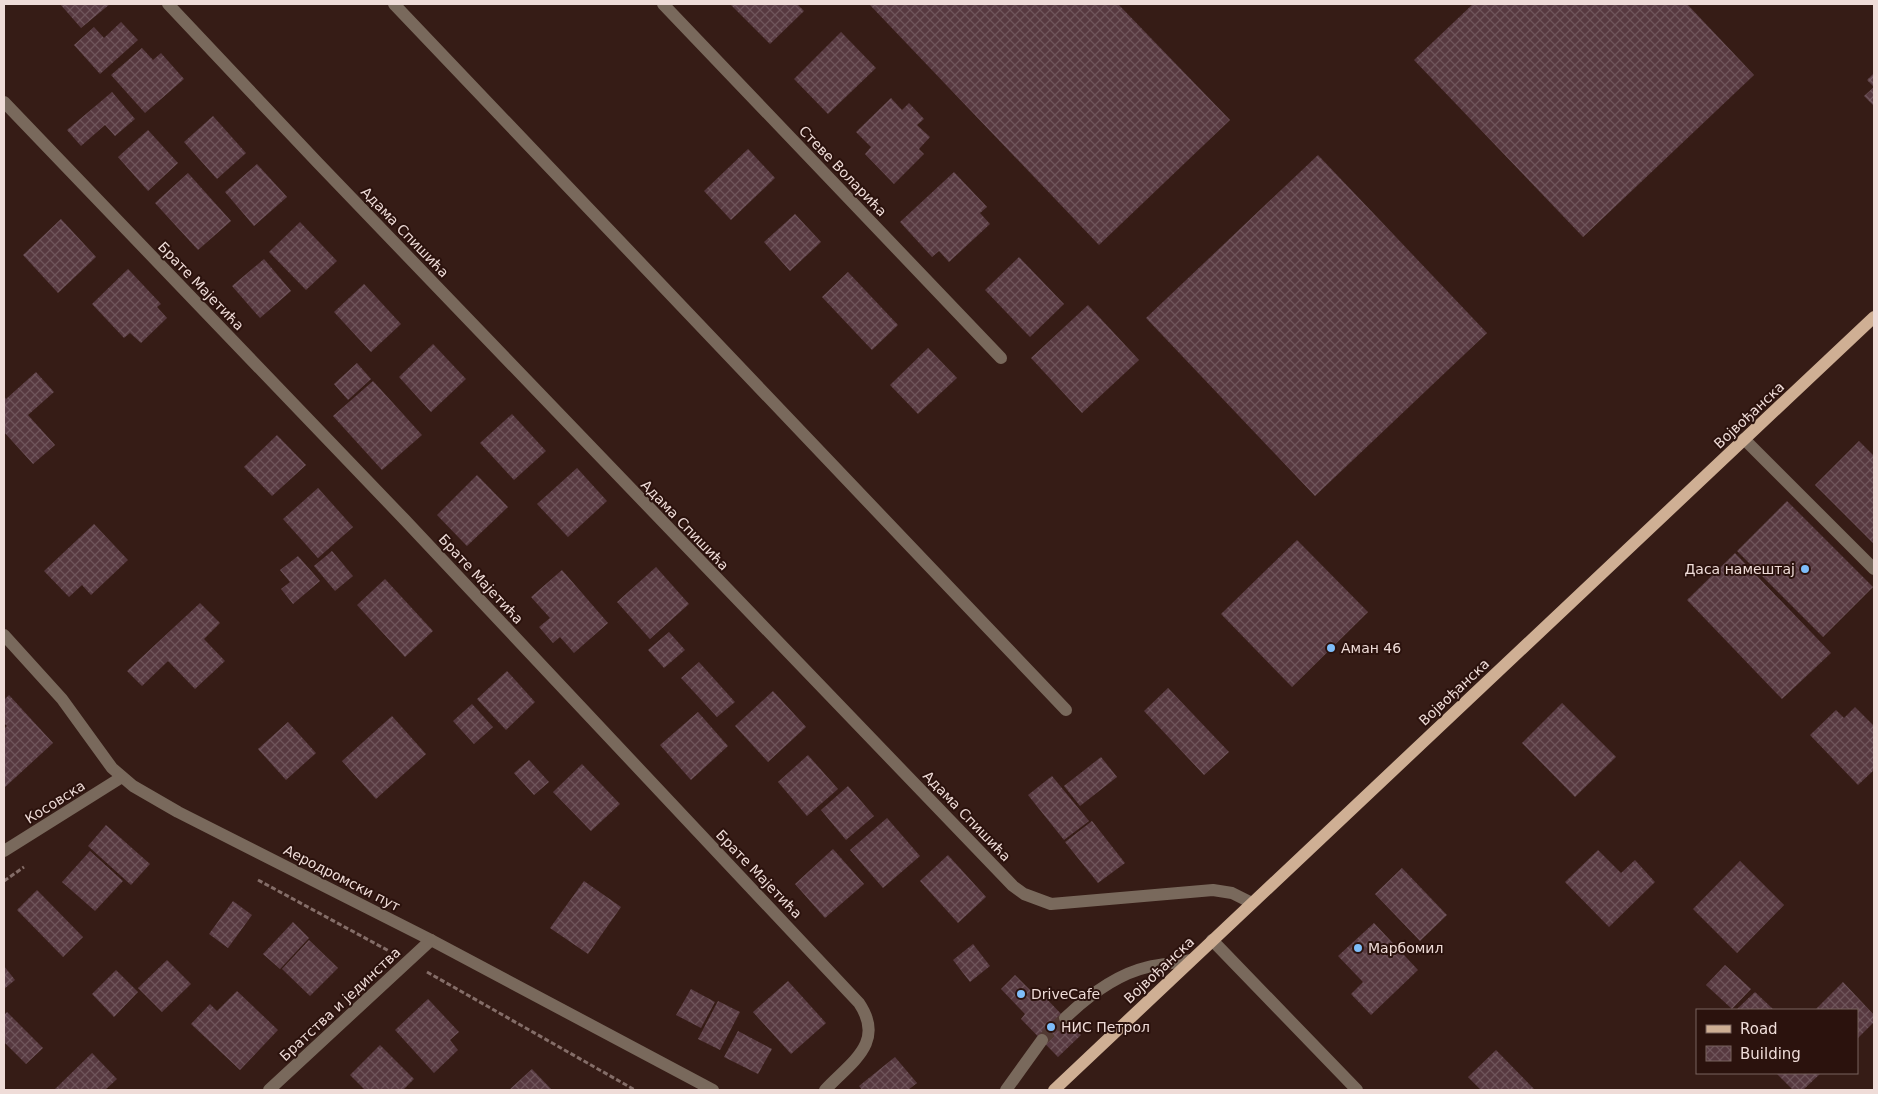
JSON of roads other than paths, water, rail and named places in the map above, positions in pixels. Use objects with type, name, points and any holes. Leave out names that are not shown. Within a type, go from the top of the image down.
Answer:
[{"type":"main road","name":"Војвођанска","points":[[1054,1090],[1874,316]]},
{"type":"street","name":"Адама Спишића","points":[[168,4],[339,185],[1013,886],[1024,894],[1051,904],[1213,890],[1232,894],[1252,903]]},
{"type":"street","points":[[394,4],[1066,710]]},
{"type":"street","name":"Стеве Воларића","points":[[663,4],[1001,358]]},
{"type":"street","name":"Брате Мајетића","points":[[4,102],[404,519],[859,1003],[867,1014],[870,1038],[863,1050],[825,1090]]},
{"type":"street","points":[[1744,440],[1874,569]]},
{"type":"street","name":"Аеродромски пут","points":[[4,635],[62,698],[89,738],[122,777],[178,812],[431,940],[713,1090]]},
{"type":"street","name":"Косовска","points":[[4,852],[122,777]]},
{"type":"street","name":"Братства и јединства","points":[[269,1090],[431,940]]},
{"type":"street","points":[[1212,940],[1357,1090]]},
{"type":"street","points":[[1065,1018],[1087,999],[1124,977],[1146,967],[1190,960]]},
{"type":"street","points":[[1006,1090],[1042,1040]]},
{"type":"tunnel","points":[[1042,1040],[1065,1018]]},
{"type":"place","name":"Даса намештај","points":[[1805,569]]},
{"type":"place","name":"Аман 46","points":[[1331,648]]},
{"type":"place","name":"Марбомил","points":[[1358,948]]},
{"type":"place","name":"DriveCafe","points":[[1021,994]]},
{"type":"place","name":"НИС Петрол","points":[[1051,1027]]}]
